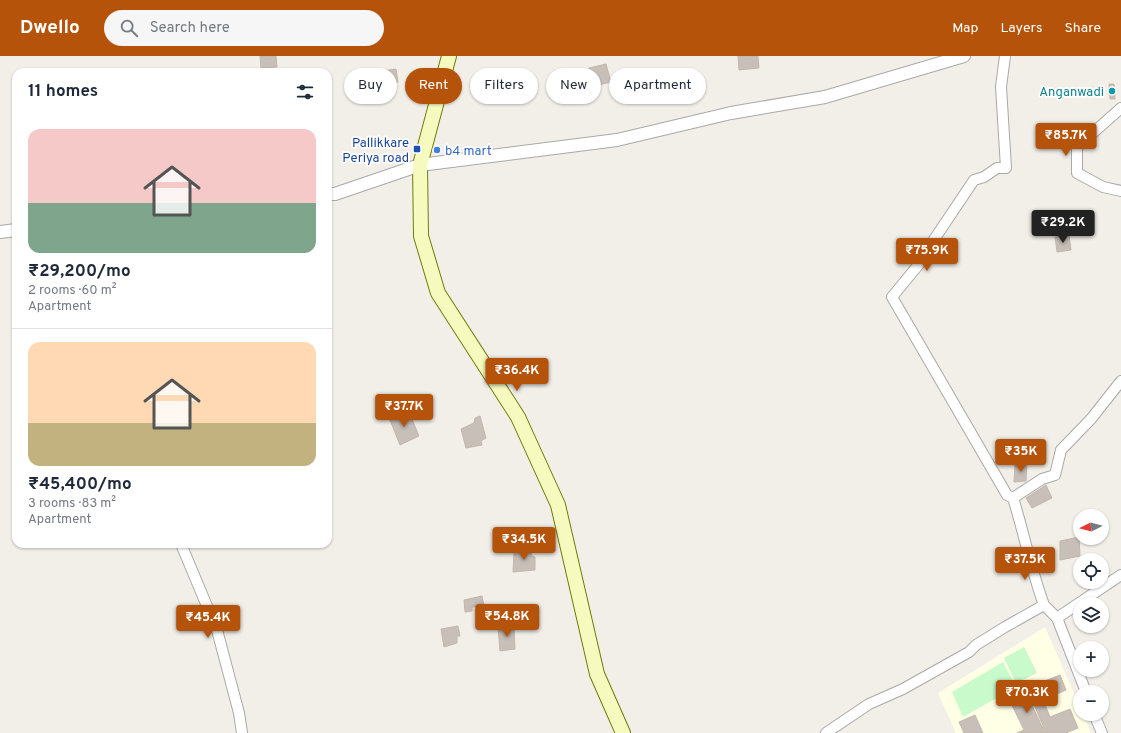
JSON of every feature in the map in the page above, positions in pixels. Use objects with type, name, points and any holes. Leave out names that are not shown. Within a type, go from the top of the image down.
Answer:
[{"type":"main road","points":[[449,56],[420,165],[421,236],[438,293],[518,417],[558,505],[597,674],[623,733]]},
{"type":"street","points":[[332,194],[336,194],[420,165],[617,140],[732,113],[825,97],[964,56]]},
{"type":"street","points":[[1005,56],[1000,87],[1006,168],[997,168],[984,177],[974,180],[931,244],[929,252],[892,297],[1007,495],[1012,498],[1021,523],[1044,605],[1057,618],[1083,685]]},
{"type":"street","points":[[1121,108],[1077,147],[1077,173],[1103,187],[1121,191]]},
{"type":"street","points":[[0,232],[12,230]]},
{"type":"street","points":[[1012,498],[1042,480],[1055,475],[1061,450],[1091,419],[1121,381]]},
{"type":"street","points":[[183,548],[217,630],[239,713],[242,733]]},
{"type":"street","points":[[1057,618],[1121,575]]},
{"type":"street","points":[[826,733],[869,704],[904,689],[969,652],[976,645],[1044,605]]},
{"type":"street","points":[[1097,721],[1102,733]]},
{"type":"shaded area","points":[[1045,627],[1073,691],[1073,721],[1086,721],[1091,733],[956,733],[938,693]]},
{"type":"green space","points":[[1024,647],[1037,673],[1016,683],[1004,658]]},
{"type":"green space","points":[[1003,662],[1016,687],[963,717],[952,692]]},
{"type":"building","points":[[260,56],[276,56],[277,67],[261,68]]},
{"type":"building","points":[[738,56],[758,56],[759,68],[739,70]]},
{"type":"building","points":[[606,64],[609,75],[609,82],[601,84],[601,68],[589,68]]},
{"type":"building","name":"Anganwadi","points":[[1109,84],[1114,84],[1115,99],[1110,99]]},
{"type":"building","points":[[1069,235],[1071,250],[1057,252],[1055,237]]},
{"type":"building","points":[[409,412],[419,436],[400,445],[390,420]]},
{"type":"building","points":[[480,416],[486,438],[481,441],[482,445],[466,448],[461,429],[474,423],[475,418]]},
{"type":"building","points":[[1027,463],[1026,481],[1014,482],[1015,465]]},
{"type":"building","points":[[1046,485],[1052,498],[1032,508],[1026,498]]},
{"type":"building","points":[[1073,538],[1073,545],[1079,545],[1080,553],[1073,553],[1073,557],[1060,560],[1060,541]]},
{"type":"building","points":[[530,550],[532,556],[535,557],[535,570],[513,572],[514,552]]},
{"type":"building","points":[[482,596],[484,606],[472,607],[472,611],[465,612],[464,600]]},
{"type":"building","points":[[458,626],[460,636],[457,636],[457,643],[444,647],[441,629]]},
{"type":"building","points":[[514,626],[515,649],[500,651],[498,627]]},
{"type":"building","points":[[1060,675],[1066,690],[1043,700],[1050,717],[1070,709],[1073,721],[1075,721],[1078,728],[1066,733],[1046,733],[1027,688]]},
{"type":"building","points":[[1026,692],[1045,733],[1017,733],[1024,730],[1009,699]]},
{"type":"building","points":[[975,715],[983,733],[964,733],[959,722]]},
{"type":"place","name":"Anganwadi","points":[[1112,91]]},
{"type":"place","name":"Pallikkare Periya road","points":[[417,149]]},
{"type":"place","name":"b4 mart","points":[[437,150]]}]
